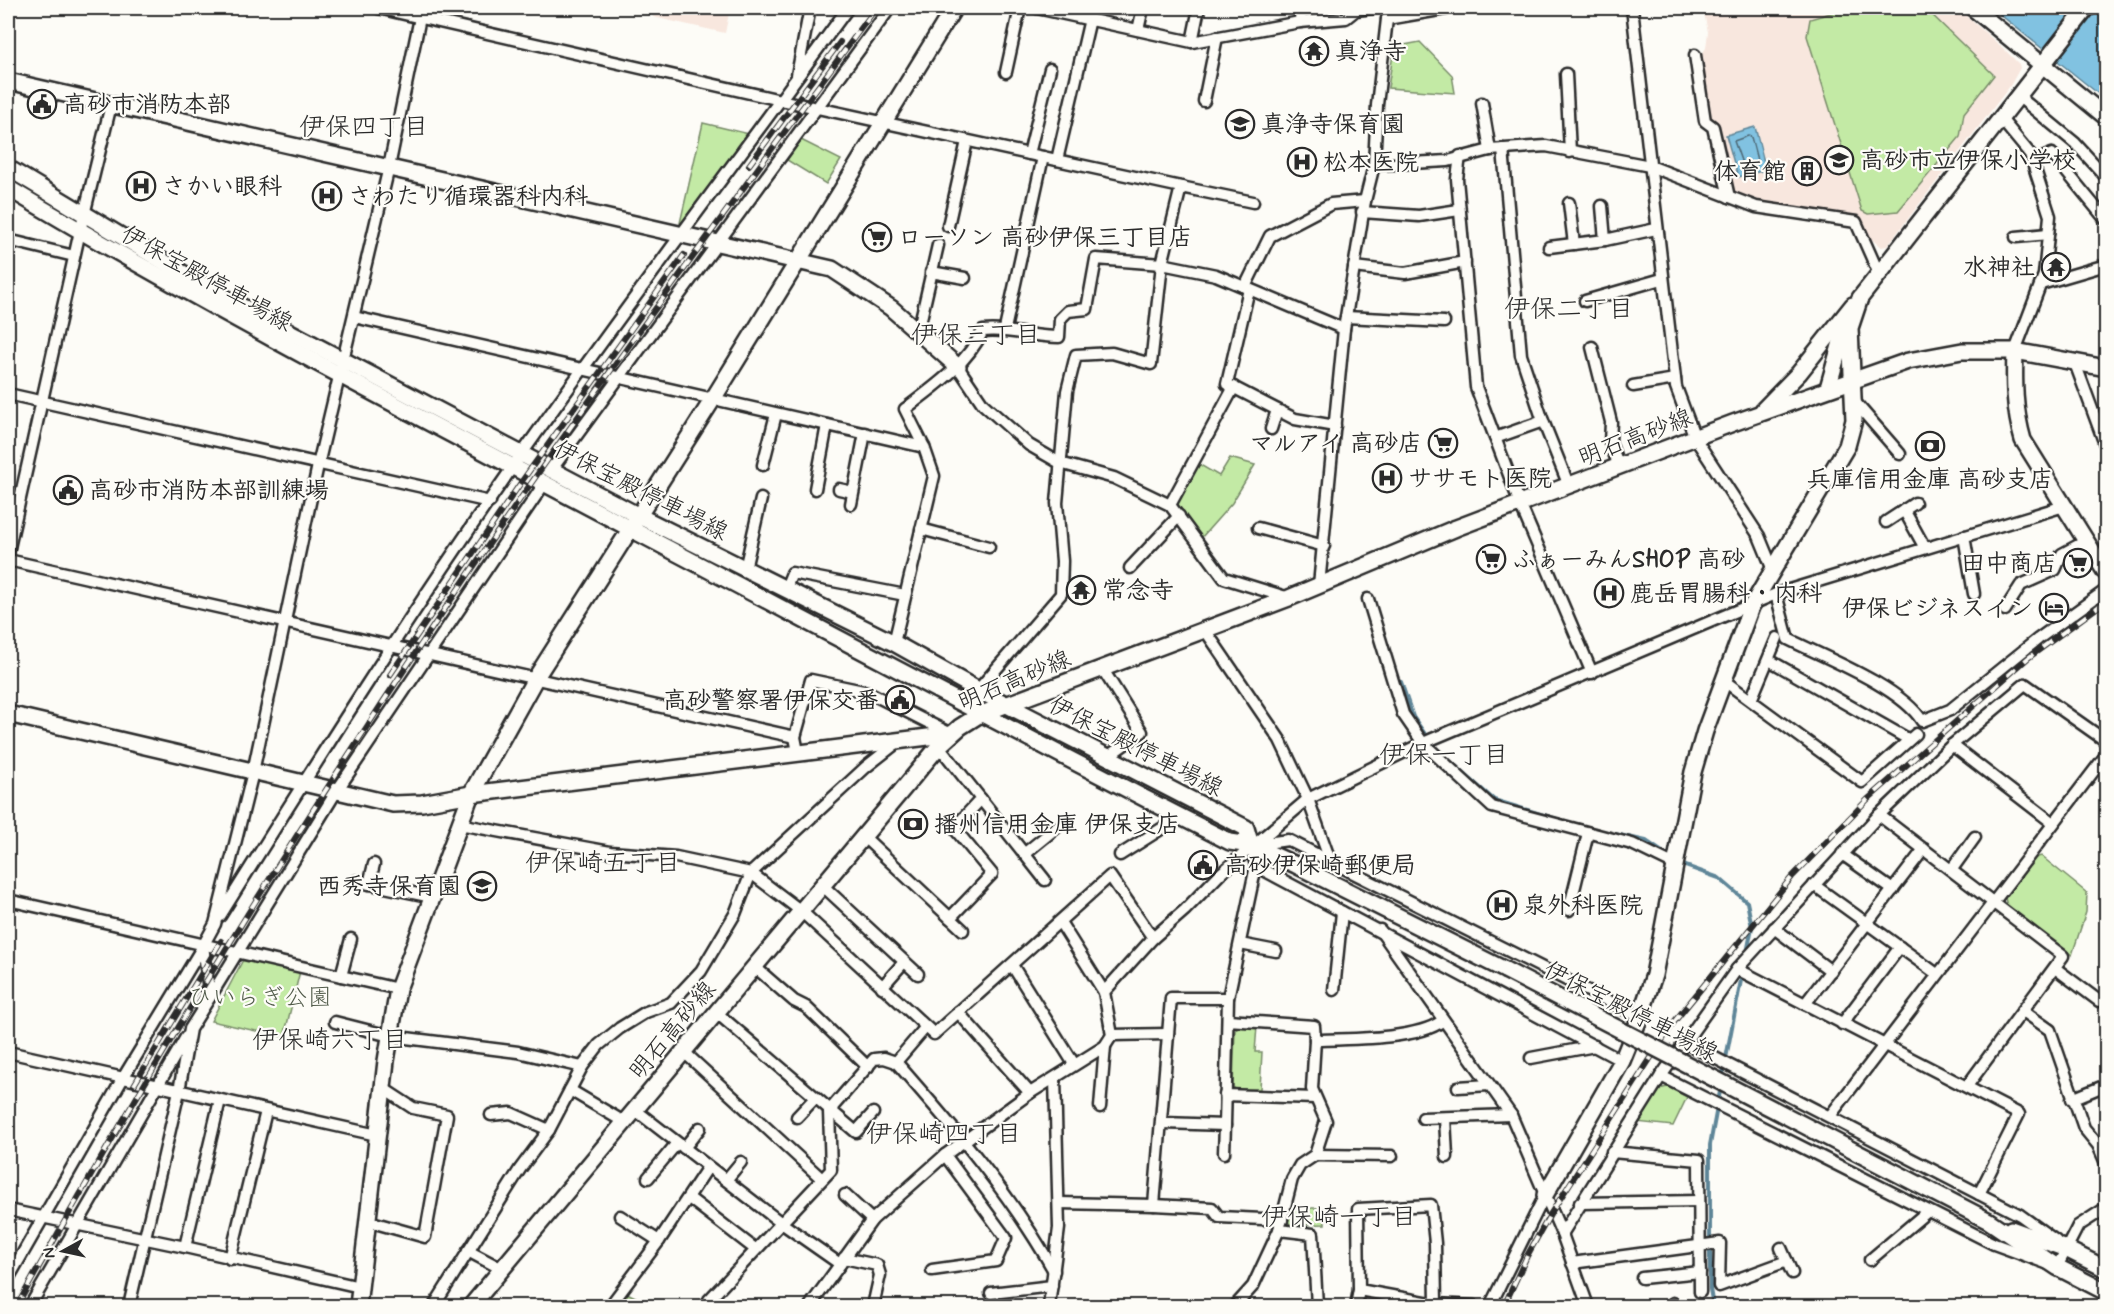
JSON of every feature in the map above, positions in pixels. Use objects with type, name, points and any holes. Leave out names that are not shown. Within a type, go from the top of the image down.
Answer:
[{"type":"main road","points":[[358,1306],[377,1135],[398,989],[471,794],[535,679],[713,399],[954,8]]},
{"type":"main road","points":[[1973,8],[2045,61],[2106,117]]},
{"type":"main road","name":"明石高砂線","points":[[1759,414],[1799,373],[1860,298],[2087,8]]},
{"type":"main road","points":[[8,81],[717,240],[832,269],[849,278],[891,308],[958,367]]},
{"type":"main road","name":"伊保宝殿停車場線","points":[[8,168],[214,292],[344,358],[552,470],[635,522],[979,715],[1230,842],[1251,845],[1505,970],[1989,1221],[2057,1267],[2106,1292]]},
{"type":"main road","name":"伊保宝殿停車場線","points":[[8,188],[80,231],[339,376],[544,484],[745,568],[894,643],[978,690],[1246,828],[1251,845]]},
{"type":"main road","name":"明石高砂線","points":[[1828,388],[1841,342],[1850,328],[1860,298]]},
{"type":"main road","name":"明石高砂線","points":[[471,1306],[863,836],[939,746],[952,734],[979,715],[1005,703],[1289,598],[1520,504],[1854,380],[1850,328]]},
{"type":"main road","points":[[1545,1195],[1622,1061],[1640,1017],[1654,975],[1693,772],[1723,680],[1751,607],[1847,446],[1854,420],[1854,380],[1933,355],[1962,351],[2015,351],[2106,368]]},
{"type":"main road","points":[[2015,351],[2013,390],[2017,419],[2024,440],[2106,573]]},
{"type":"main road","points":[[8,714],[393,804],[422,803],[796,744],[899,741],[952,734]]},
{"type":"main road","name":"伊保宝殿停車場線","points":[[1989,1221],[2066,1249],[2106,1269]]},
{"type":"street","points":[[378,8],[421,12],[815,108],[1253,202]]},
{"type":"street","points":[[796,80],[810,8]]},
{"type":"street","points":[[8,1279],[123,1078],[303,784],[513,467],[681,232],[848,8]]},
{"type":"street","points":[[552,470],[717,240],[890,8]]},
{"type":"street","points":[[1006,72],[1020,8]]},
{"type":"street","points":[[1037,8],[1192,42],[1300,22],[1346,18],[1356,10],[1373,8]]},
{"type":"street","points":[[1138,30],[1143,8]]},
{"type":"street","points":[[1192,42],[1199,8]]},
{"type":"street","points":[[1300,22],[1301,8]]},
{"type":"street","points":[[1319,585],[1344,329],[1362,212],[1374,165],[1377,105],[1387,19],[1392,8]]},
{"type":"street","points":[[1387,19],[1451,8]]},
{"type":"street","points":[[1632,8],[1675,379],[1695,438],[1759,536],[1773,570]]},
{"type":"street","points":[[216,924],[253,772],[318,465],[389,167],[421,12]]},
{"type":"street","points":[[1057,160],[1090,19]]},
{"type":"street","points":[[1204,101],[1217,37]]},
{"type":"street","points":[[1695,55],[1705,122],[1713,127],[1729,196]]},
{"type":"street","points":[[1029,154],[1041,85],[1050,69]]},
{"type":"street","points":[[1566,74],[1570,152]]},
{"type":"street","points":[[2018,96],[2075,143],[2106,177]]},
{"type":"street","points":[[1482,103],[1490,150]]},
{"type":"street","points":[[8,552],[74,256],[111,105]]},
{"type":"street","points":[[2001,119],[2030,154],[2050,216],[2041,284],[2015,351]]},
{"type":"street","points":[[948,226],[967,141]]},
{"type":"street","points":[[1374,165],[1448,161],[1490,150],[1546,146],[1650,166],[1756,207],[1856,222],[1879,274]]},
{"type":"street","points":[[1503,149],[1521,355],[1543,421],[1569,486]]},
{"type":"street","points":[[2032,162],[2052,154],[2106,220]]},
{"type":"street","points":[[1460,156],[1457,179],[1476,387],[1520,504],[1592,673]]},
{"type":"street","points":[[1005,329],[1043,157]]},
{"type":"street","points":[[979,715],[978,690],[1061,594],[1062,561],[1057,503],[1067,391],[1076,355],[1112,353],[1151,363],[1162,264],[1181,187]]},
{"type":"street","points":[[1335,426],[1295,419],[1227,384],[1247,288],[1270,236],[1331,204],[1365,201]]},
{"type":"street","points":[[1569,203],[1574,244]]},
{"type":"street","points":[[1602,206],[1605,240]]},
{"type":"street","points":[[1362,212],[1419,216],[1460,210]]},
{"type":"street","points":[[1549,247],[1605,240],[1656,229]]},
{"type":"street","points":[[2016,237],[2048,234]]},
{"type":"street","points":[[8,240],[74,256]]},
{"type":"street","points":[[918,332],[938,245]]},
{"type":"street","points":[[894,643],[934,476],[924,447],[905,410],[958,367],[974,349],[983,331],[1005,329],[1037,337],[1059,337],[1060,319],[1068,311],[1087,309],[1096,259],[1162,264],[1216,275],[1344,329]]},
{"type":"street","points":[[1354,267],[1405,273],[1465,262]]},
{"type":"street","points":[[2041,284],[2106,264]]},
{"type":"street","points":[[931,272],[965,278]]},
{"type":"street","points":[[1585,301],[1662,279]]},
{"type":"street","points":[[354,317],[924,447]]},
{"type":"street","points":[[1346,317],[1444,322]]},
{"type":"street","points":[[1592,347],[1611,422],[1610,442],[1619,467]]},
{"type":"street","points":[[2075,363],[2106,447]]},
{"type":"street","points":[[958,367],[982,404],[1029,445],[1060,463],[1114,478],[1170,505],[1224,578],[1289,598]]},
{"type":"street","points":[[1633,386],[1675,379]]},
{"type":"street","points":[[1170,505],[1234,387]]},
{"type":"street","points":[[8,394],[490,502]]},
{"type":"street","points":[[1854,401],[1900,454]]},
{"type":"street","points":[[1271,429],[1277,410]]},
{"type":"street","points":[[763,465],[776,414]]},
{"type":"street","points":[[1495,438],[1543,421]]},
{"type":"street","points":[[815,489],[827,425]]},
{"type":"street","points":[[839,489],[852,498],[865,433]]},
{"type":"street","points":[[30,1306],[190,1029],[336,792],[544,484]]},
{"type":"street","points":[[745,568],[761,499]]},
{"type":"street","points":[[1886,522],[1915,504]]},
{"type":"street","points":[[1104,992],[1153,938],[1251,845],[1308,799],[1423,743],[1751,607],[1776,594],[2064,506]]},
{"type":"street","points":[[1904,510],[1925,548]]},
{"type":"street","points":[[1130,568],[1179,516]]},
{"type":"street","points":[[1258,528],[1324,546]]},
{"type":"street","points":[[921,529],[989,547]]},
{"type":"street","points":[[1964,536],[1974,594]]},
{"type":"street","points":[[2005,610],[2021,585],[2055,570],[2062,554],[2086,541]]},
{"type":"street","points":[[8,560],[428,653],[796,744],[811,680],[867,692],[952,734]]},
{"type":"street","points":[[785,590],[792,573],[906,595]]},
{"type":"street","points":[[1776,594],[1788,639],[1870,680],[1914,709],[1922,721],[1950,710],[2038,639],[2106,590]]},
{"type":"street","points":[[1368,599],[1403,714],[1423,743],[1492,807],[1632,844],[1675,865]]},
{"type":"street","points":[[1204,630],[1280,740],[1308,799],[1331,863]]},
{"type":"street","points":[[1751,700],[1777,638]]},
{"type":"street","points":[[1723,680],[1862,782],[1912,737],[1769,660]]},
{"type":"street","points":[[1102,668],[1143,732],[1107,757]]},
{"type":"street","points":[[1562,1234],[1661,1076],[1737,969],[1879,815],[1952,745],[2025,684],[2106,741]]},
{"type":"street","points":[[434,1306],[519,1169],[549,1130],[582,1068],[599,1045],[620,1028],[646,1012],[671,1003],[700,971],[735,914],[751,873],[866,767],[899,741]]},
{"type":"street","points":[[1952,745],[2053,823]]},
{"type":"street","points":[[939,746],[1045,880]]},
{"type":"street","points":[[1830,1116],[2106,755]]},
{"type":"street","points":[[950,918],[992,874],[954,828],[981,800]]},
{"type":"street","points":[[1879,815],[1993,900],[2063,956],[1967,1086]]},
{"type":"street","points":[[1120,855],[1180,817]]},
{"type":"street","points":[[459,824],[610,852],[676,857],[751,873],[801,911],[934,1034],[1110,876],[1153,938]]},
{"type":"street","points":[[1024,854],[1056,828]]},
{"type":"street","points":[[1569,910],[1588,832]]},
{"type":"street","points":[[863,836],[963,930]]},
{"type":"street","points":[[1952,869],[1975,837]]},
{"type":"street","points":[[1251,845],[1288,840],[1640,1017]]},
{"type":"street","points":[[1224,1154],[1228,998],[1256,866],[1251,845]]},
{"type":"street","points":[[1805,1004],[1924,849]]},
{"type":"street","points":[[1842,854],[1893,890]]},
{"type":"street","points":[[369,884],[374,864]]},
{"type":"street","points":[[1256,866],[1380,930],[1622,1061]]},
{"type":"street","points":[[356,881],[432,897]]},
{"type":"street","points":[[822,885],[918,974]]},
{"type":"street","points":[[1814,885],[1937,974]]},
{"type":"street","points":[[8,900],[398,989]]},
{"type":"street","points":[[1334,990],[1342,912]]},
{"type":"street","points":[[810,1306],[872,1220],[945,1155],[1030,1093],[1105,1046],[1112,1035],[1104,992],[1060,922]]},
{"type":"street","points":[[1774,928],[1831,970]]},
{"type":"street","points":[[1380,930],[1511,1115],[1562,1234],[1588,1306]]},
{"type":"street","points":[[341,976],[351,939]]},
{"type":"street","points":[[1240,944],[1276,951]]},
{"type":"street","points":[[203,946],[210,996]]},
{"type":"street","points":[[1842,1024],[1900,947]]},
{"type":"street","points":[[882,987],[904,962]]},
{"type":"street","points":[[1012,965],[1074,1064]]},
{"type":"street","points":[[755,967],[794,1001],[806,1007],[868,1067]]},
{"type":"street","points":[[2055,968],[2099,1001]]},
{"type":"street","points":[[1737,969],[2019,1114],[1979,1194]]},
{"type":"street","points":[[1154,1205],[1163,1122],[1171,998],[1228,998]]},
{"type":"street","points":[[2023,1011],[2050,1030],[2072,1099],[2084,1128],[2102,1143],[2106,1163]]},
{"type":"street","points":[[717,1012],[856,1132],[873,1113]]},
{"type":"street","points":[[958,1012],[1030,1093]]},
{"type":"street","points":[[1228,1020],[1314,1026],[1312,1089],[1326,1121],[1315,1155],[1295,1172],[1281,1225],[1253,1286],[1235,1306]]},
{"type":"street","points":[[1315,1040],[1404,1034],[1436,1025],[1442,1020]]},
{"type":"street","points":[[335,1022],[390,1036],[518,1052],[582,1068]]},
{"type":"street","points":[[896,1062],[925,1028]]},
{"type":"street","points":[[129,1306],[179,1091],[190,1029]]},
{"type":"street","points":[[1112,1035],[1168,1034]]},
{"type":"street","points":[[1684,1042],[2020,1215],[2066,1249]]},
{"type":"street","points":[[1100,1107],[1105,1046]]},
{"type":"street","points":[[1531,1058],[1595,1046]]},
{"type":"street","points":[[684,1052],[822,1179]]},
{"type":"street","points":[[8,1053],[377,1135]]},
{"type":"street","points":[[706,1306],[755,1249],[831,1170],[829,1111],[874,1059],[884,1058],[896,1062],[964,1139],[1001,1188],[1054,1271]]},
{"type":"street","points":[[1661,1076],[1994,1244],[2057,1267],[2078,1226],[2106,1208]]},
{"type":"street","points":[[1049,1306],[1059,1203],[1055,1078]]},
{"type":"street","points":[[1458,1087],[1489,1085]]},
{"type":"street","points":[[2072,1099],[2106,1085]]},
{"type":"street","points":[[368,1221],[425,1238],[447,1115],[413,1108],[384,1089]]},
{"type":"street","points":[[570,1090],[624,1122]]},
{"type":"street","points":[[1226,1095],[1314,1098]]},
{"type":"street","points":[[797,1117],[815,1098]]},
{"type":"street","points":[[185,1247],[220,1100]]},
{"type":"street","points":[[634,1109],[780,1222],[842,1261],[877,1265],[880,1275],[873,1306]]},
{"type":"street","points":[[230,1259],[266,1111]]},
{"type":"street","points":[[491,1115],[511,1113],[549,1130]]},
{"type":"street","points":[[1423,1118],[1511,1115]]},
{"type":"street","points":[[1445,1118],[1447,1158]]},
{"type":"street","points":[[1163,1122],[1225,1125]]},
{"type":"street","points":[[648,1178],[700,1128]]},
{"type":"street","points":[[1612,1152],[1699,1160],[1700,1292]]},
{"type":"street","points":[[932,1270],[996,1261],[1006,1238],[945,1155]]},
{"type":"street","points":[[1315,1155],[1392,1156]]},
{"type":"street","points":[[726,1180],[741,1162]]},
{"type":"street","points":[[610,1306],[659,1241],[708,1167]]},
{"type":"street","points":[[845,1195],[872,1220]]},
{"type":"street","points":[[1490,1306],[1545,1195]]},
{"type":"street","points":[[689,1198],[755,1249]]},
{"type":"street","points":[[1580,1203],[1699,1202]]},
{"type":"street","points":[[1059,1203],[1212,1208],[1219,1217],[1281,1225],[1312,1234],[1317,1306]]},
{"type":"street","points":[[1356,1306],[1359,1290],[1358,1209],[1431,1205],[1435,1243],[1436,1304]]},
{"type":"street","points":[[8,1210],[360,1287]]},
{"type":"street","points":[[1870,1260],[1928,1211]]},
{"type":"street","points":[[620,1216],[659,1241]]},
{"type":"street","points":[[1572,1263],[1700,1244],[1720,1244],[1719,1286],[1787,1261]]},
{"type":"street","points":[[1781,1248],[1792,1273]]},
{"type":"street","points":[[468,1251],[502,1269]]},
{"type":"street","points":[[1642,1278],[1700,1272]]},
{"type":"street","points":[[991,1293],[1052,1286]]},
{"type":"street","points":[[1359,1290],[1436,1304],[1474,1306]]},
{"type":"shaded area","points":[[655,8],[730,8],[725,33],[653,17]]},
{"type":"shaded area","name":"高砂市立伊保小学校","points":[[1703,8],[1957,8],[2004,49],[2019,64],[2020,68],[2010,86],[1887,246],[1881,247],[1870,238],[1862,221],[1774,206],[1733,193],[1716,127],[1708,118],[1699,58],[1706,48],[1708,32]]},
{"type":"green space","points":[[1848,8],[1925,8],[1994,75],[1964,113],[1960,137],[1898,211],[1868,214],[1862,211],[1807,36],[1810,19]]},
{"type":"green space","points":[[1420,42],[1452,75],[1455,93],[1388,88],[1394,47]]},
{"type":"green space","points":[[703,123],[749,134],[685,225],[680,223]]},
{"type":"green space","points":[[801,140],[841,160],[826,184],[787,160]]},
{"type":"green space","points":[[1230,458],[1255,465],[1232,503],[1201,538],[1175,506],[1197,463],[1219,476]]},
{"type":"green space","points":[[2041,856],[2087,893],[2086,912],[2072,955],[2007,906],[2005,898],[2035,858]]},
{"type":"green space","name":"ひいらぎ公園","points":[[244,958],[300,971],[284,1037],[211,1021]]},
{"type":"green space","points":[[1238,1026],[1257,1026],[1255,1052],[1262,1052],[1260,1089],[1237,1090],[1233,1087],[1235,1030]]},
{"type":"green space","points":[[1668,1087],[1687,1097],[1673,1126],[1636,1122],[1658,1089]]},
{"type":"green space","points":[[1291,1208],[1325,1208],[1325,1224],[1290,1225],[1287,1219]]},
{"type":"green space","points":[[627,1293],[654,1306],[617,1306]]},
{"type":"water","points":[[1992,8],[2106,8],[2106,100]]},
{"type":"water","points":[[1755,127],[1766,170],[1738,177],[1726,135]]},
{"type":"waterway","points":[[1401,682],[1413,717],[1429,740]]},
{"type":"waterway","points":[[1451,762],[1494,800],[1567,822]]},
{"type":"waterway","points":[[1615,834],[1646,841],[1671,858]]},
{"type":"waterway","points":[[1680,864],[1719,878],[1747,902],[1752,927],[1747,953]]},
{"type":"waterway","points":[[1722,1079],[1742,975]]},
{"type":"waterway","points":[[1713,1306],[1710,1289],[1710,1145],[1721,1086]]},
{"type":"railway","points":[[17,1306],[218,961],[379,708],[487,547],[596,391],[876,8]]},
{"type":"railway","points":[[749,165],[840,42]]},
{"type":"railway","points":[[390,675],[522,481],[684,255]]},
{"type":"railway","points":[[1504,1306],[1527,1256],[1551,1213],[1674,1022],[1792,877],[1867,800],[2028,658],[2106,601]]},
{"type":"railway","points":[[134,1085],[221,941]]},
{"type":"place","name":"真浄寺","points":[[1314,51]]},
{"type":"place","name":"高砂市消防本部","points":[[42,104]]},
{"type":"place","name":"真浄寺保育園","points":[[1240,124]]},
{"type":"place","name":"高砂市立伊保小学校","points":[[1839,160]]},
{"type":"place","name":"松本医院","points":[[1302,162]]},
{"type":"place","name":"体育館","points":[[1807,171]]},
{"type":"place","name":"さかい眼科","points":[[141,186]]},
{"type":"place","name":"さわたり循環器科内科","points":[[327,196]]},
{"type":"place","name":"ローソン 高砂伊保三丁目店","points":[[877,237]]},
{"type":"place","name":"水神社","points":[[2056,267]]},
{"type":"place","name":"マルアイ 高砂店","points":[[1443,443]]},
{"type":"place","name":"兵庫信用金庫 高砂支店","points":[[1930,446]]},
{"type":"place","name":"ササモト医院","points":[[1387,478]]},
{"type":"place","name":"高砂市消防本部訓練場","points":[[68,490]]},
{"type":"place","name":"ふぁーみんSHOP 高砂","points":[[1491,559]]},
{"type":"place","name":"田中商店","points":[[2078,563]]},
{"type":"place","name":"常念寺","points":[[1081,590]]},
{"type":"place","name":"鹿岳胃腸科・内科","points":[[1609,593]]},
{"type":"place","name":"伊保ビジネスイン","points":[[2054,608]]},
{"type":"place","name":"高砂警察署伊保交番","points":[[900,700]]},
{"type":"place","name":"播州信用金庫 伊保支店","points":[[913,824]]},
{"type":"place","name":"高砂伊保崎郵便局","points":[[1203,865]]},
{"type":"place","name":"西秀寺保育園","points":[[482,886]]},
{"type":"place","name":"泉外科医院","points":[[1502,905]]},
{"type":"district","name":"伊保四丁目","points":[[364,126]]},
{"type":"district","name":"伊保二丁目","points":[[1569,308]]},
{"type":"district","name":"伊保三丁目","points":[[976,334]]},
{"type":"district","name":"伊保一丁目","points":[[1444,754]]},
{"type":"district","name":"伊保崎五丁目","points":[[603,862]]},
{"type":"district","name":"伊保崎六丁目","points":[[330,1039]]},
{"type":"district","name":"伊保崎四丁目","points":[[944,1133]]},
{"type":"district","name":"伊保崎一丁目","points":[[1339,1216]]}]
